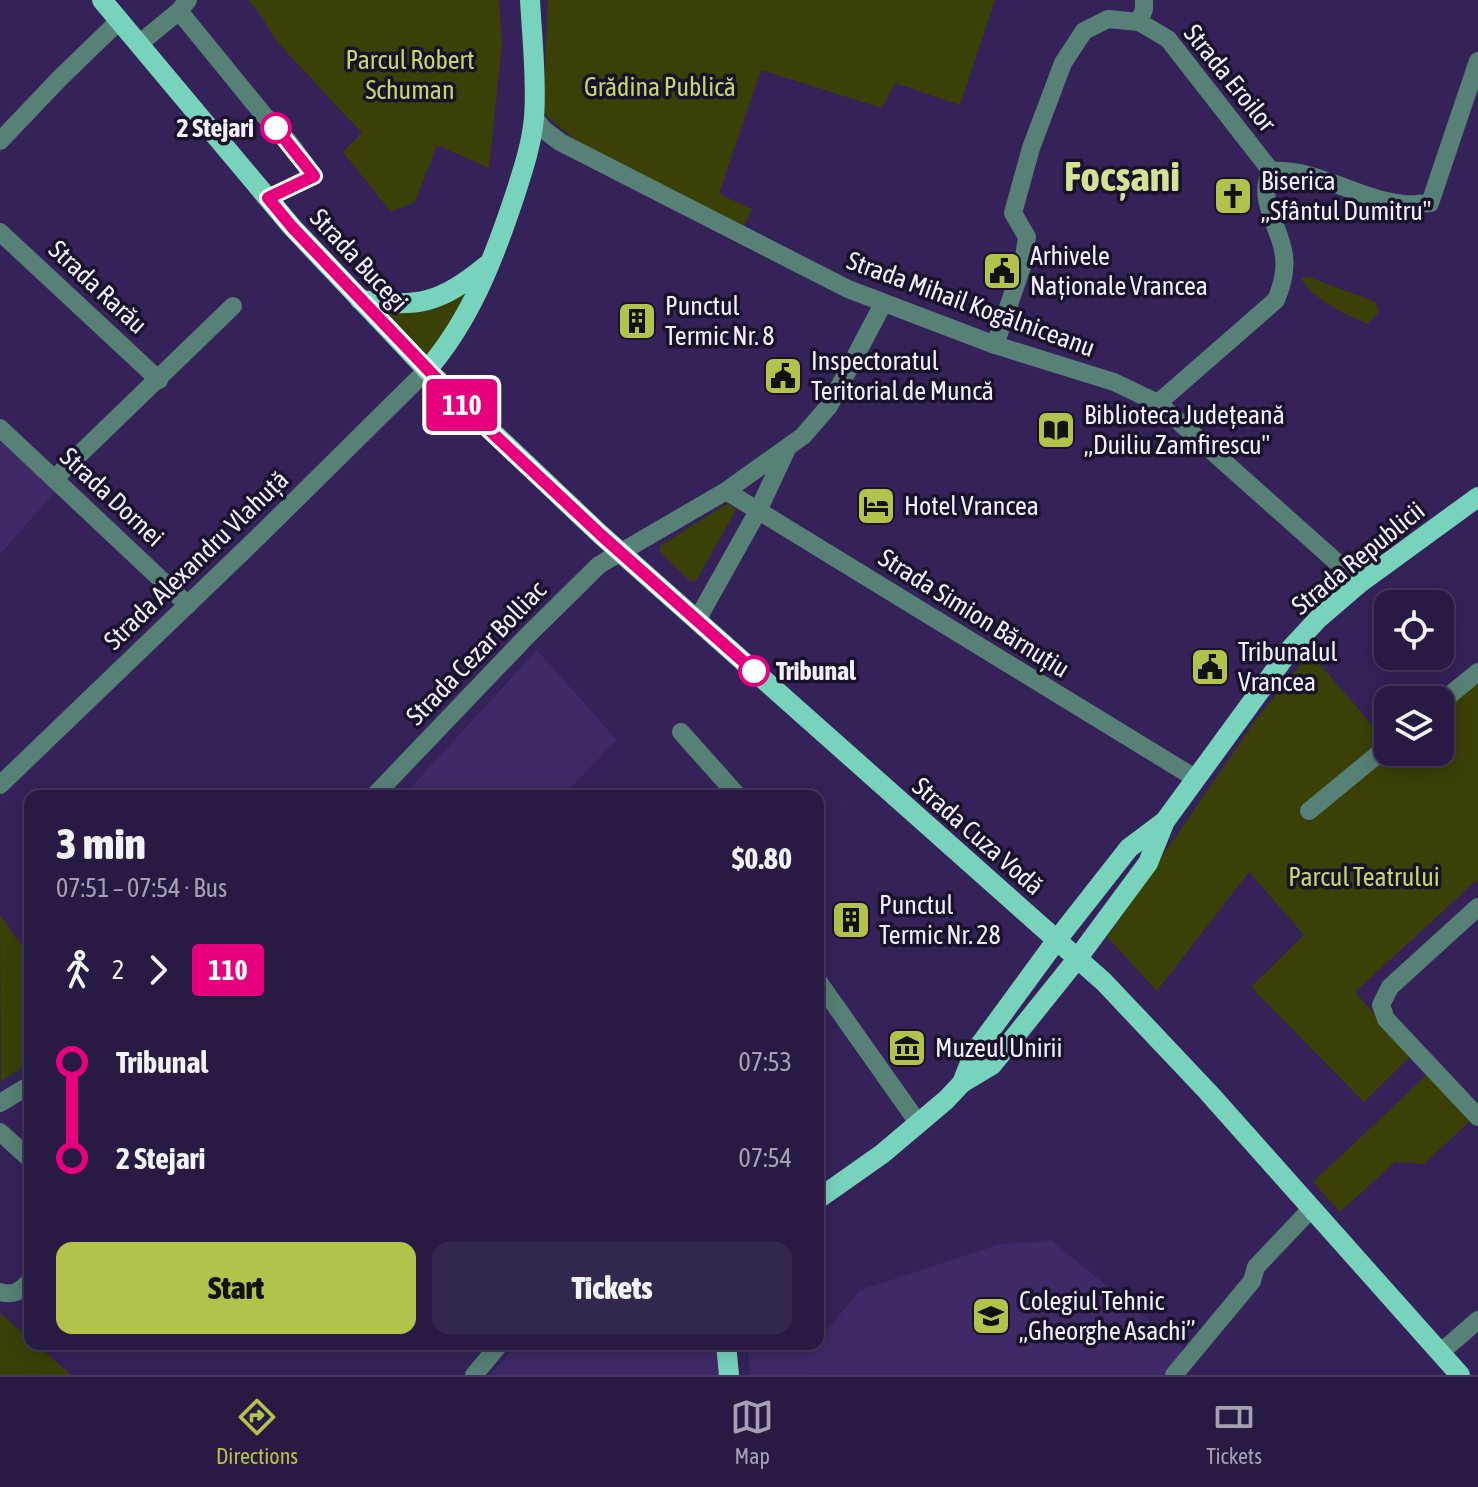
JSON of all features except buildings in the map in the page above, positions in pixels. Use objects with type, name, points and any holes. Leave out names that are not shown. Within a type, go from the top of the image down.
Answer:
[{"type":"main road","name":"Strada Bucegi","points":[[102,0],[268,198],[427,370]]},
{"type":"main road","points":[[427,370],[471,308],[524,165],[534,117],[530,0]]},
{"type":"main road","points":[[360,300],[394,304],[436,298],[457,289],[490,263]]},
{"type":"main road","name":"Strada Cuza Vodă","points":[[427,370],[620,551],[1104,982],[1208,1092],[1460,1375]]},
{"type":"main road","name":"Strada Republicii","points":[[824,1195],[882,1154],[962,1083],[992,1065],[1077,959],[1148,863],[1165,821],[1292,647],[1318,619],[1360,583],[1478,497]]},
{"type":"main road","name":"Strada Republicii","points":[[962,1083],[974,1053],[1056,941],[1129,848],[1165,821]]},
{"type":"main road","points":[[727,1350],[729,1375]]},
{"type":"street","points":[[995,345],[1023,264],[1027,237],[1013,213],[1031,148],[1063,63],[1084,31],[1108,19],[1139,22],[1144,0]]},
{"type":"street","points":[[140,43],[184,6],[247,96],[289,142],[314,176],[268,198]]},
{"type":"street","points":[[0,141],[120,20]]},
{"type":"street","name":"Strada Eroilor","points":[[1139,22],[1168,39],[1271,171],[1265,182],[1265,193],[1285,255],[1282,285],[1276,300],[1158,403]]},
{"type":"street","points":[[1271,171],[1294,170],[1389,201],[1430,203],[1478,61]]},
{"type":"street","name":"Strada Mihail Kogălniceanu","points":[[534,117],[543,129],[560,142],[762,247],[883,304],[995,345],[1114,382],[1158,403],[1360,583]]},
{"type":"street","name":"Strada Rarău","points":[[0,232],[159,380]]},
{"type":"street","points":[[697,620],[758,511],[788,449],[829,406],[883,304]]},
{"type":"street","points":[[54,479],[233,306]]},
{"type":"street","name":"Strada Alexandru Vlahuță","points":[[0,785],[427,370]]},
{"type":"street","name":"Strada Dornei","points":[[0,428],[188,605]]},
{"type":"street","name":"Strada Cezar Bolliac","points":[[380,790],[599,565],[726,491],[788,449]]},
{"type":"street","name":"Strada Simion Bărnuțiu","points":[[726,491],[1195,778]]},
{"type":"street","points":[[1454,692],[1478,672]]},
{"type":"street","points":[[681,732],[733,790]]},
{"type":"street","points":[[1309,811],[1374,758]]},
{"type":"street","points":[[1478,907],[1390,987],[1381,1005],[1386,1019],[1478,1117]]},
{"type":"street","points":[[824,989],[919,1124]]},
{"type":"street","points":[[0,1103],[24,1089]]},
{"type":"street","points":[[0,1132],[24,1154]]},
{"type":"street","points":[[1174,1375],[1252,1281],[1256,1267],[1310,1210]]},
{"type":"street","points":[[0,1292],[9,1294],[24,1288]]},
{"type":"street","points":[[1441,1352],[1478,1320]]},
{"type":"street","points":[[474,1375],[495,1350]]},
{"type":"shaded area","points":[[0,439],[56,491],[0,554]]},
{"type":"shaded area","points":[[537,650],[617,740],[568,790],[409,790]]},
{"type":"shaded area","name":"Colegiul Tehnic „Gheorghe Asachi”","points":[[1052,1241],[1186,1351],[1164,1375],[749,1375],[748,1350],[824,1350],[824,1334],[860,1290],[1001,1244]]},
{"type":"shaded area","points":[[512,1350],[718,1350],[720,1375],[490,1375]]},
{"type":"green space","name":"Parcul Robert Schuman","points":[[248,0],[499,0],[502,44],[489,168],[437,145],[415,202],[391,212],[343,152],[362,133],[277,42]]},
{"type":"green space","name":"Grădina Publică","points":[[548,0],[995,0],[960,105],[895,83],[882,108],[761,70],[719,194],[752,209],[744,226],[580,144],[543,113]]},
{"type":"green space","points":[[490,263],[427,370],[360,300],[420,302]]},
{"type":"green space","points":[[1306,276],[1376,302],[1379,312],[1367,324],[1348,315],[1307,287],[1301,279]]},
{"type":"green space","points":[[728,503],[736,510],[696,581],[690,581],[660,552],[660,546]]},
{"type":"green space","name":"Parcul Teatrului","points":[[1310,653],[1374,727],[1374,747],[1325,787],[1300,814],[1308,822],[1377,766],[1454,766],[1454,703],[1478,683],[1478,879],[1355,992],[1411,1056],[1364,1102],[1251,987],[1304,935],[1249,872],[1157,991],[1107,937],[1257,718]]},
{"type":"green space","points":[[0,915],[24,949],[24,1067],[1,1081]]},
{"type":"green space","points":[[1430,1072],[1472,1119],[1424,1164],[1395,1162],[1340,1212],[1313,1182]]},
{"type":"green space","points":[[0,1313],[24,1334],[24,1350],[43,1350],[71,1375],[0,1375]]},
{"type":"bus line","name":"110","points":[[276,128],[314,176],[268,198],[292,227],[454,397],[601,535],[754,671]]},
{"type":"place","name":"2 Stejari","points":[[276,128]]},
{"type":"place","name":"Biserica „Sfântul Dumitru\"","points":[[1233,196]]},
{"type":"place","name":"Arhivele Naționale Vrancea","points":[[1002,271]]},
{"type":"place","name":"Punctul Termic Nr. 8","points":[[637,321]]},
{"type":"place","name":"Inspectoratul Teritorial de Muncă","points":[[783,376]]},
{"type":"place","name":"Biblioteca Județeană „Duiliu Zamfirescu\"","points":[[1056,430]]},
{"type":"place","name":"Hotel Vrancea","points":[[876,506]]},
{"type":"place","name":"Tribunalul Vrancea","points":[[1210,667]]},
{"type":"place","name":"Tribunal","points":[[754,671]]},
{"type":"place","name":"Punctul Termic Nr. 28","points":[[851,920]]},
{"type":"place","name":"Muzeul Unirii","points":[[907,1048]]},
{"type":"place","name":"Colegiul Tehnic „Gheorghe Asachi”","points":[[991,1316]]},
{"type":"district","name":"Focșani","points":[[1122,176]]}]
